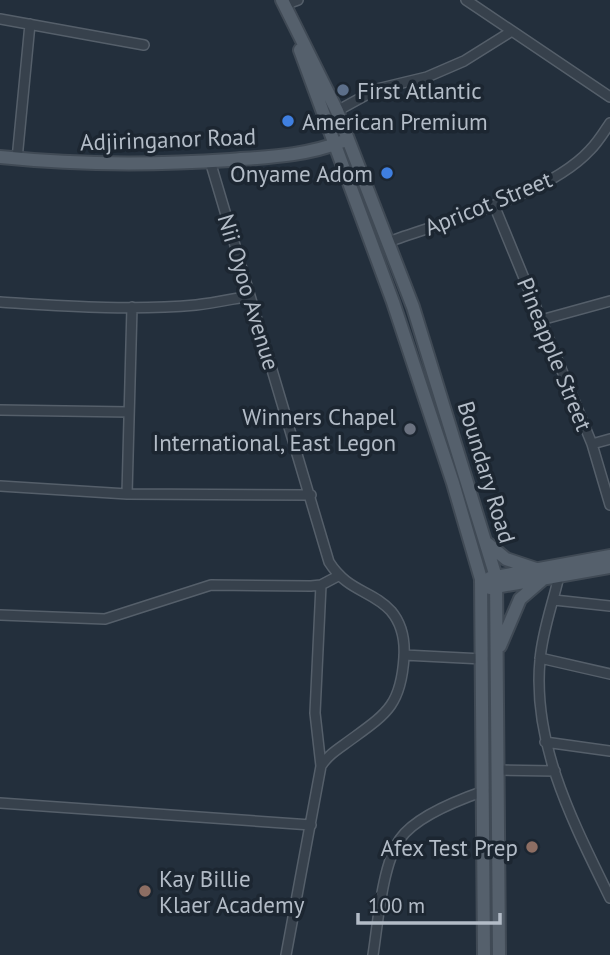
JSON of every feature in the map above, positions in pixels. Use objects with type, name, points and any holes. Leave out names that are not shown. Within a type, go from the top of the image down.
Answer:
[{"type":"main road","name":"Boundary Road","points":[[283,2],[349,139],[417,320],[497,582],[499,955]]},
{"type":"main road","name":"Boundary Road","points":[[295,29],[300,53],[412,359],[453,483],[482,585],[484,955]]},
{"type":"main road","name":"Adjiringanor Road","points":[[0,157],[103,164],[210,161],[286,155],[349,139]]},
{"type":"main road","points":[[487,543],[506,559],[540,574],[559,576],[610,567]]},
{"type":"main road","points":[[482,585],[610,556]]},
{"type":"main road","points":[[497,652],[520,599],[540,574]]},
{"type":"street","points":[[283,2],[298,0]]},
{"type":"street","points":[[466,0],[610,97]]},
{"type":"street","points":[[0,19],[144,45]]},
{"type":"street","points":[[18,159],[30,24]]},
{"type":"street","points":[[337,111],[377,89],[428,77],[464,61],[512,31]]},
{"type":"street","name":"Apricot Street","points":[[388,242],[494,205],[546,183],[590,151],[610,123]]},
{"type":"street","name":"Nii Oyoo Avenue","points":[[210,161],[330,562],[338,576]]},
{"type":"street","name":"Pineapple Street","points":[[494,205],[592,444],[610,505]]},
{"type":"street","points":[[0,302],[69,307],[132,307],[197,305],[250,296]]},
{"type":"street","points":[[541,320],[610,301]]},
{"type":"street","points":[[127,494],[132,307]]},
{"type":"street","points":[[0,410],[129,412]]},
{"type":"street","points":[[592,444],[610,439]]},
{"type":"street","points":[[0,486],[127,494],[311,495]]},
{"type":"street","points":[[0,615],[105,620],[211,585],[321,585],[338,576],[392,612],[403,633],[404,655],[401,683],[392,706],[378,720],[334,751],[321,766]]},
{"type":"street","points":[[559,576],[540,658],[539,699],[545,742],[574,824],[610,898]]},
{"type":"street","points":[[286,955],[321,766],[315,713],[321,585]]},
{"type":"street","points":[[554,600],[610,606]]},
{"type":"street","points":[[404,655],[483,660]]},
{"type":"street","points":[[540,658],[610,674]]},
{"type":"street","points":[[545,742],[610,751]]},
{"type":"street","points":[[498,770],[555,771]]},
{"type":"street","points":[[373,955],[388,868],[400,839],[413,827],[451,803],[484,791]]},
{"type":"street","points":[[0,803],[311,825]]},
{"type":"place","name":"First Atlantic","points":[[343,90]]},
{"type":"place","name":"American Premium","points":[[288,121]]},
{"type":"place","name":"Onyame Adom","points":[[387,173]]},
{"type":"place","name":"Winners Chapel International, East Legon","points":[[410,429]]},
{"type":"place","name":"Afex Test Prep","points":[[532,847]]},
{"type":"place","name":"Kay Billie Klaer Academy","points":[[145,891]]}]
